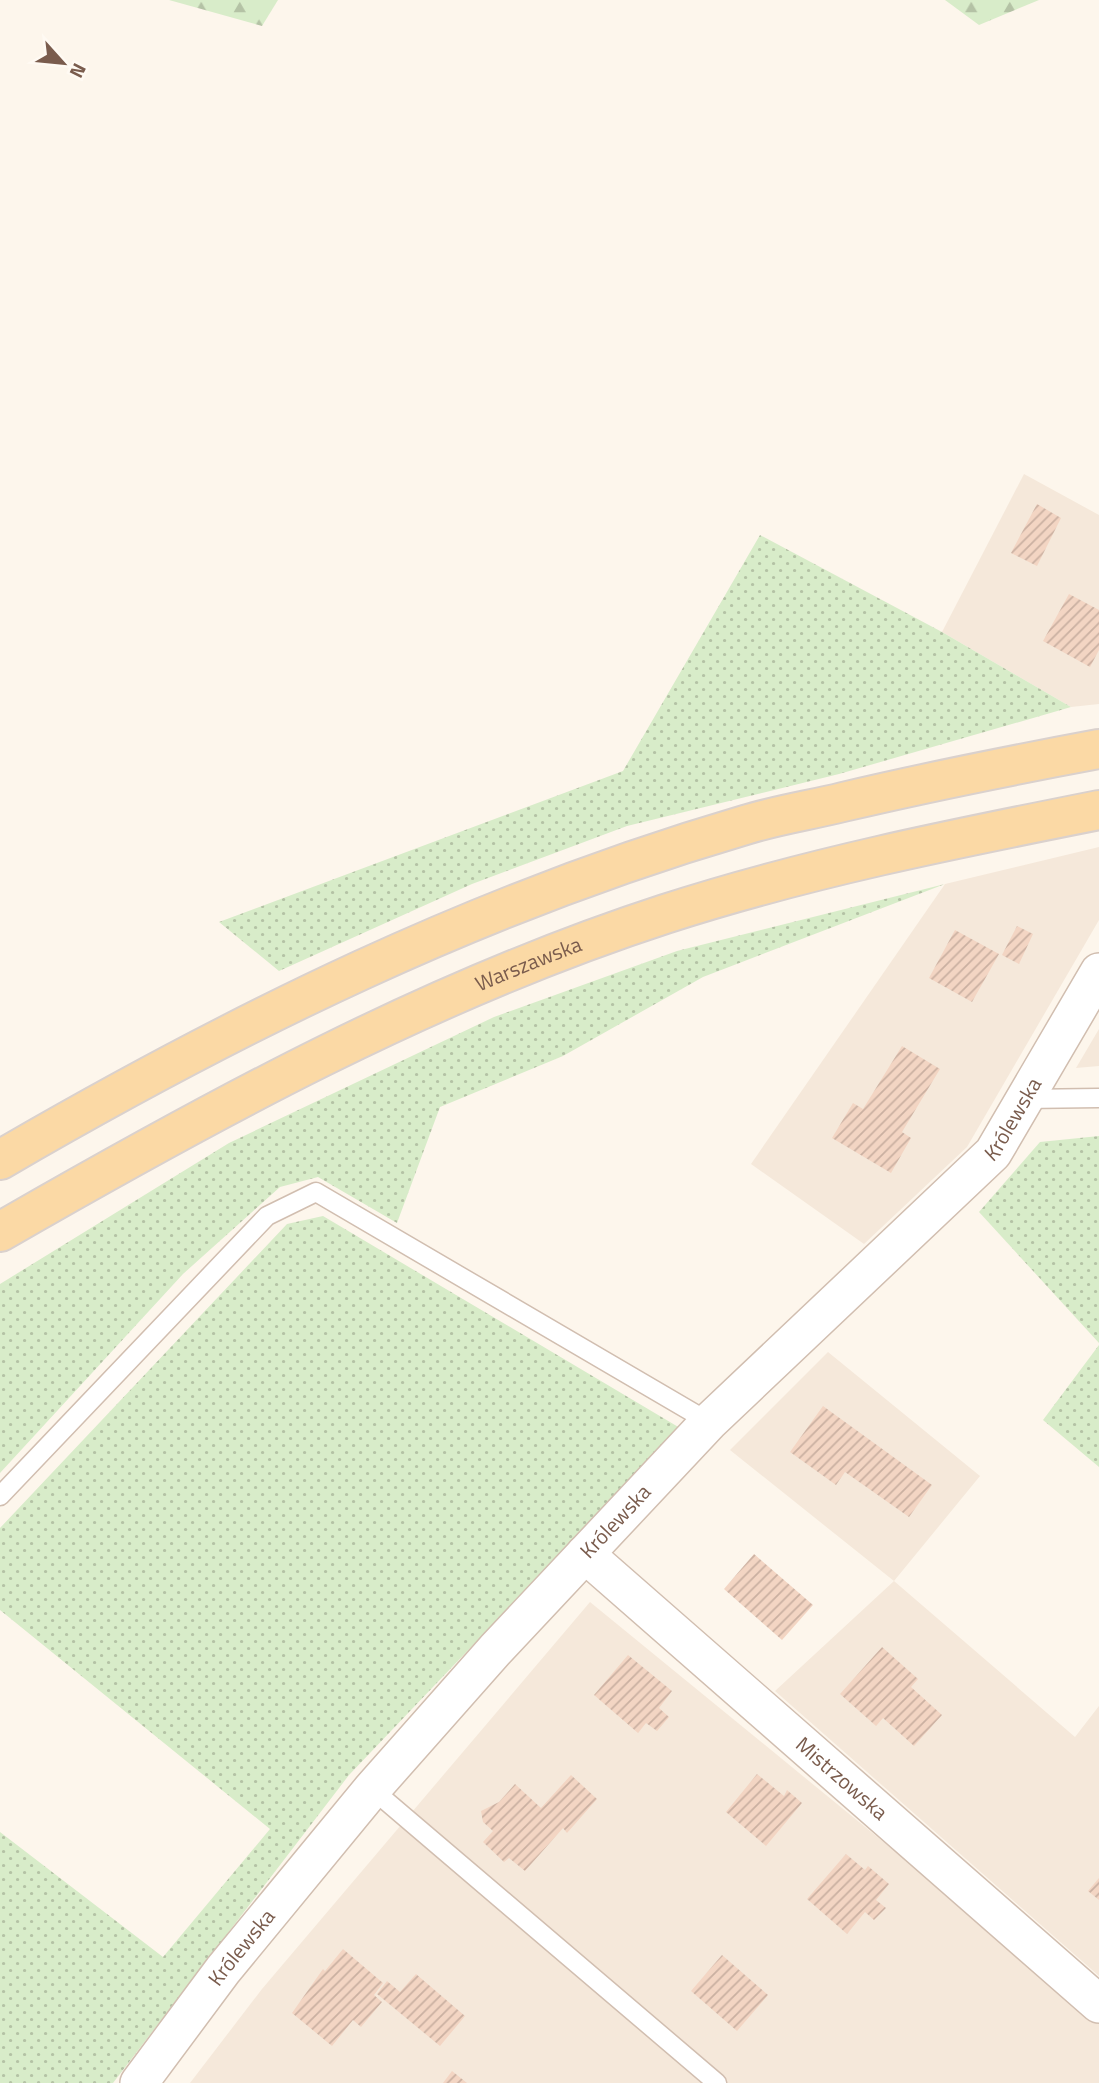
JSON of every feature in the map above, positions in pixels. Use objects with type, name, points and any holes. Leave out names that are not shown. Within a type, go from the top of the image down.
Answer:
[{"type":"main road","points":[[0,1160],[258,1018],[389,955],[521,901],[748,824],[946,778],[1099,749]]},
{"type":"main road","name":"Warszawska","points":[[0,1232],[175,1132],[381,1028],[515,970],[664,914],[805,874],[915,846],[1099,810]]},
{"type":"street","name":"Królewska","points":[[139,2083],[223,1970],[372,1789],[585,1554],[709,1422],[993,1153],[1099,972]]},
{"type":"street","name":"Mistrzowska","points":[[585,1554],[1099,2004]]},
{"type":"lane","points":[[1024,1099],[1099,1098]]},
{"type":"lane","points":[[0,1496],[267,1216],[316,1192],[709,1422]]},
{"type":"lane","points":[[372,1789],[717,2083]]},
{"type":"shaded area","points":[[1024,474],[1099,515],[1099,704],[1071,707],[942,632]]},
{"type":"shaded area","points":[[1099,847],[1099,920],[967,1147],[864,1244],[751,1164],[945,884]]},
{"type":"shaded area","points":[[1099,1029],[1099,1066],[1076,1068]]},
{"type":"shaded area","points":[[828,1352],[980,1476],[894,1581],[730,1450]]},
{"type":"shaded area","points":[[894,1581],[1075,1737],[1099,1706],[1099,1976],[775,1691]]},
{"type":"shaded area","points":[[590,1602],[1034,1965],[1099,2024],[1099,2083],[190,2083],[262,1989]]},
{"type":"green space","points":[[169,0],[278,0],[262,26]]},
{"type":"green space","points":[[945,0],[1039,0],[979,25]]},
{"type":"green space","points":[[760,535],[942,632],[1071,707],[839,774],[627,826],[472,884],[279,971],[219,922],[623,771]]},
{"type":"green space","points":[[945,884],[703,977],[563,1056],[440,1107],[397,1223],[318,1177],[280,1187],[183,1274],[0,1473],[0,1284],[229,1143],[494,1017],[677,951]]},
{"type":"green space","points":[[1099,1136],[1099,1343],[979,1212],[1040,1142]]},
{"type":"green space","points":[[323,1216],[680,1428],[349,1775],[113,2083],[0,2083],[0,1832],[163,1957],[270,1829],[0,1610],[0,1528],[287,1224]]},
{"type":"green space","points":[[1099,1345],[1099,1467],[1043,1420]]},
{"type":"building","points":[[1037,504],[1061,518],[1037,566],[1011,553]]},
{"type":"building","points":[[1069,594],[1099,610],[1099,650],[1090,667],[1043,641]]},
{"type":"building","points":[[1017,926],[1033,934],[1019,964],[1002,955]]},
{"type":"building","points":[[955,930],[999,954],[972,1002],[929,978]]},
{"type":"building","points":[[902,1046],[940,1069],[902,1132],[911,1138],[891,1173],[832,1138],[853,1103],[863,1109]]},
{"type":"building","points":[[823,1406],[932,1485],[909,1517],[845,1472],[836,1485],[790,1452]]},
{"type":"building","points":[[754,1554],[813,1605],[782,1640],[724,1589]]},
{"type":"building","points":[[882,1647],[918,1679],[911,1687],[942,1715],[914,1746],[883,1718],[876,1726],[840,1694]]},
{"type":"building","points":[[628,1655],[672,1691],[659,1708],[669,1717],[657,1731],[646,1723],[638,1733],[594,1695]]},
{"type":"building","points":[[757,1774],[784,1796],[787,1790],[802,1803],[766,1846],[726,1812]]},
{"type":"building","points":[[571,1775],[597,1799],[567,1833],[563,1828],[525,1871],[509,1858],[504,1862],[483,1842],[493,1831],[483,1822],[481,1811],[499,1802],[515,1784],[541,1808]]},
{"type":"building","points":[[846,1854],[865,1870],[868,1866],[889,1884],[876,1900],[886,1908],[874,1920],[865,1912],[847,1934],[807,1899]]},
{"type":"building","points":[[1099,1878],[1099,1900],[1088,1891]]},
{"type":"building","points":[[343,1949],[383,1983],[374,1995],[382,2002],[361,2027],[353,2020],[332,2046],[292,2013],[323,1969],[325,1971]]},
{"type":"building","points":[[722,1955],[768,1995],[737,2031],[691,1991]]},
{"type":"building","points":[[416,1974],[465,2016],[440,2046],[377,1994],[387,1981],[400,1992]]},
{"type":"building","points":[[452,2071],[467,2083],[443,2083]]}]
